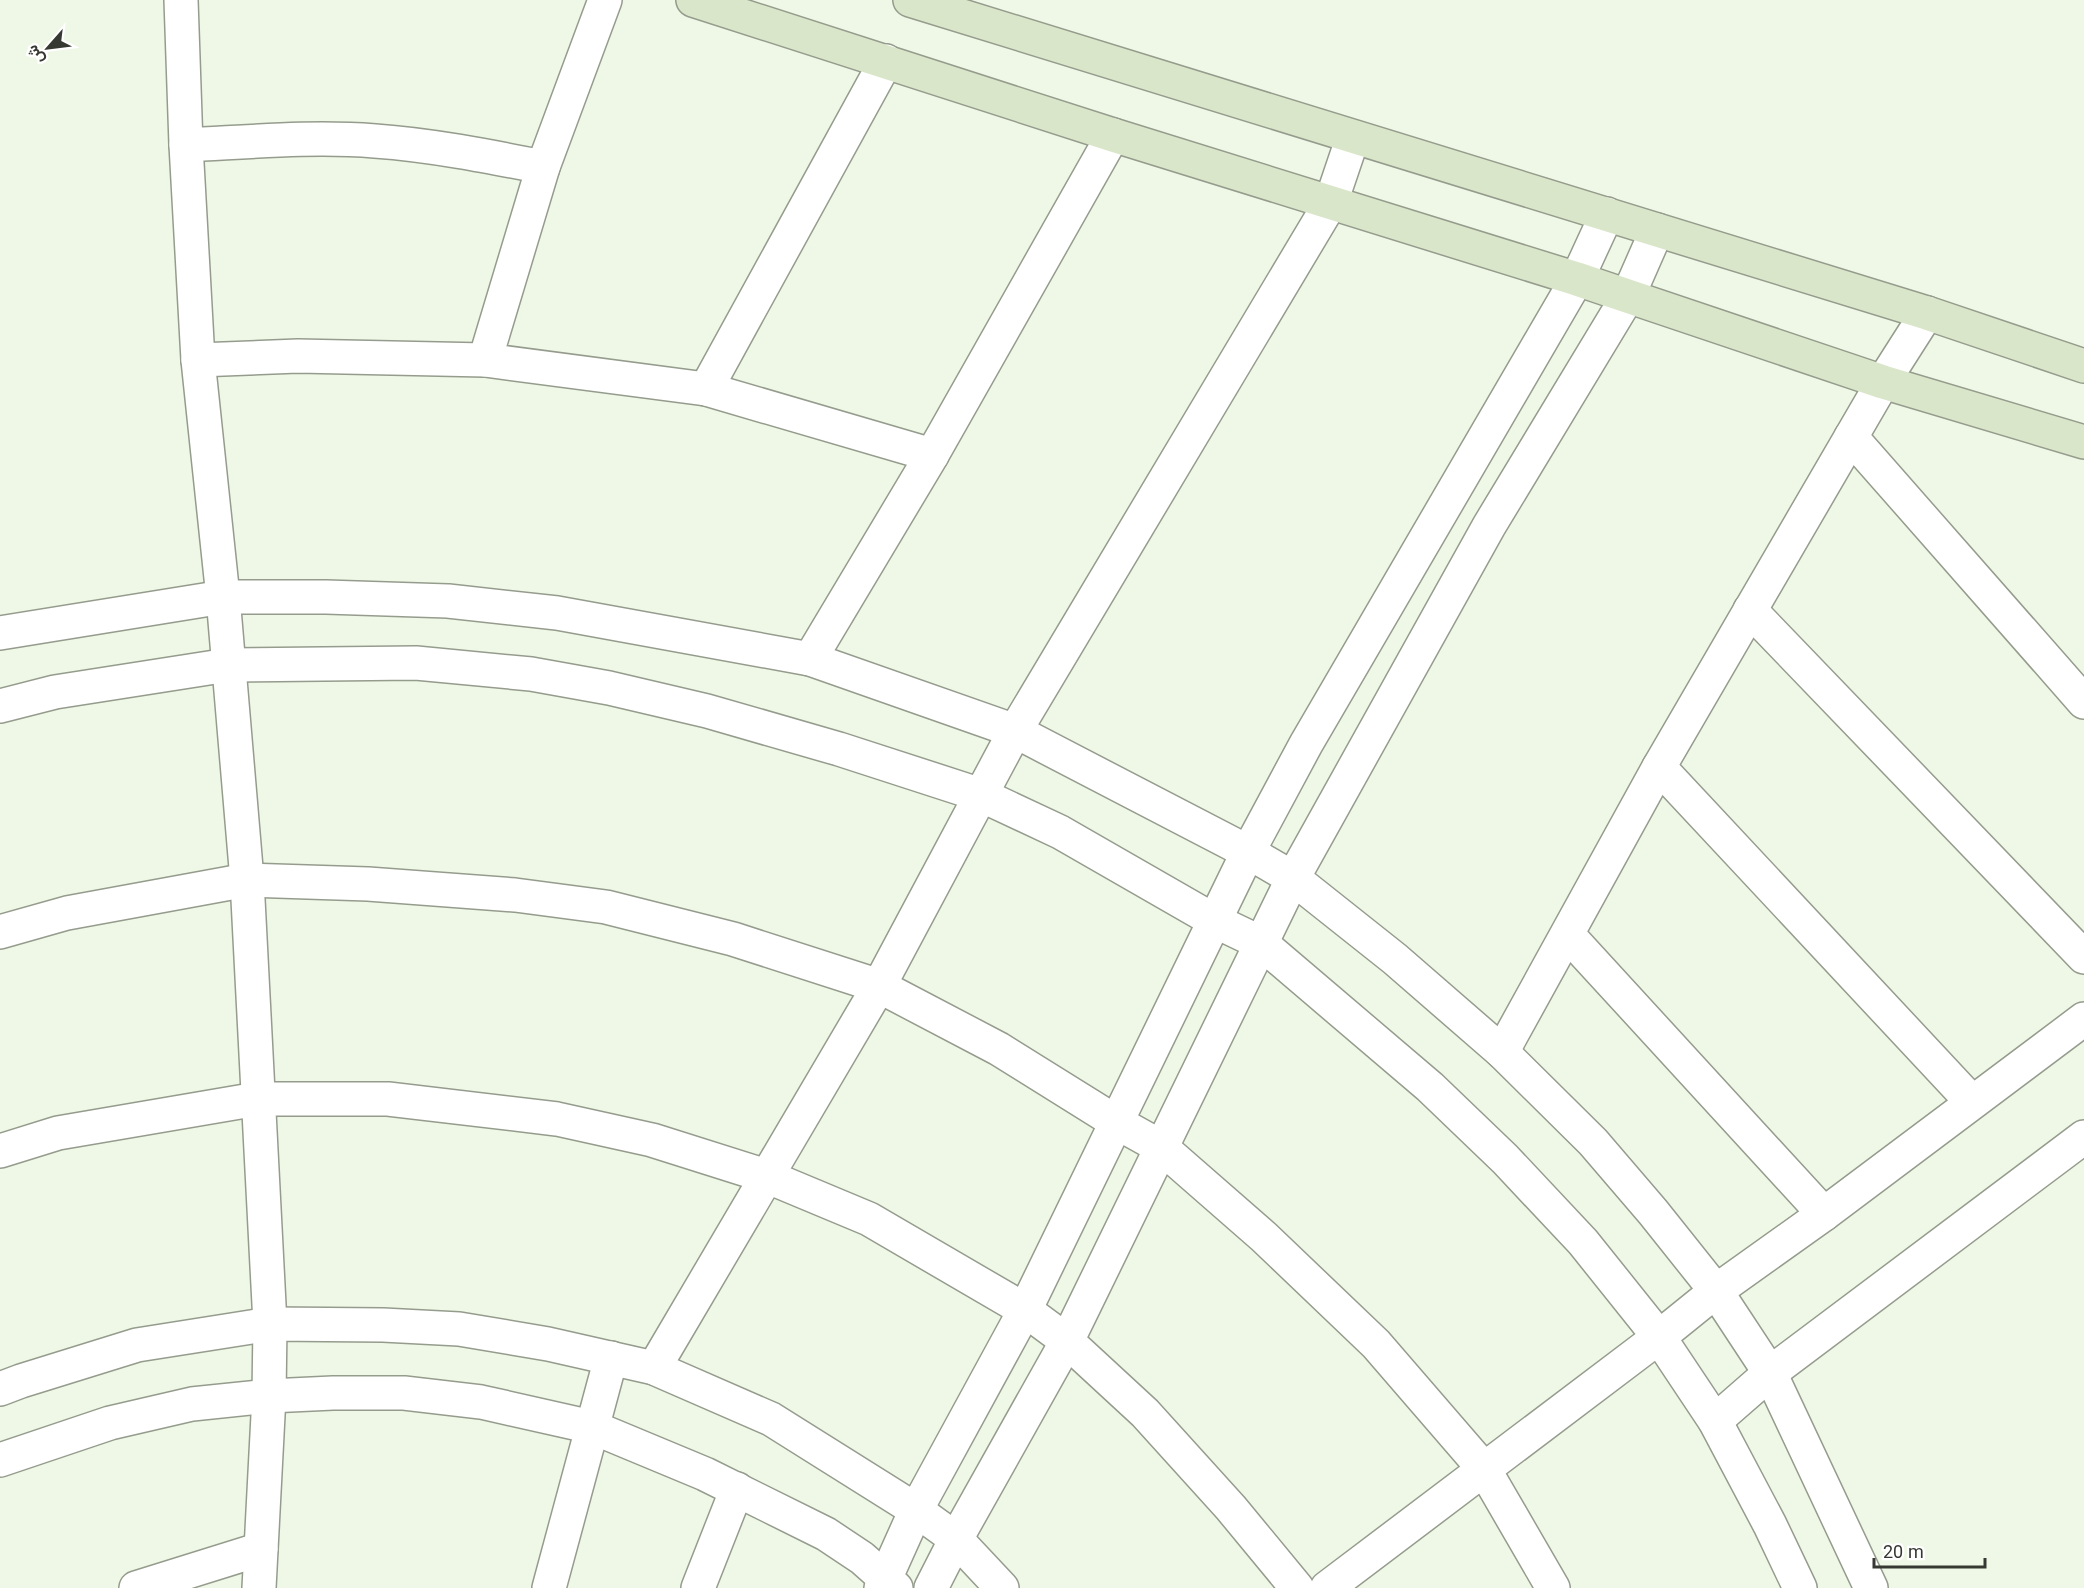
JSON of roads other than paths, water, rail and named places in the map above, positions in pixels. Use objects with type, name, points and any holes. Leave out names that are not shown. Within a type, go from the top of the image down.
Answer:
[{"type":"street","points":[[182,0],[186,146],[198,360],[224,597],[247,880],[270,1324],[269,1396],[259,1588]]},
{"type":"street","points":[[485,360],[543,167],[605,0]]},
{"type":"street","points":[[693,0],[1113,135],[1577,279],[1883,382],[2084,442]]},
{"type":"street","points":[[910,0],[1927,313],[2084,366]]},
{"type":"street","points":[[706,389],[886,61]]},
{"type":"street","points":[[810,659],[932,455],[1113,135]]},
{"type":"street","points":[[654,1368],[879,986],[1015,731],[1331,202],[1353,137]]},
{"type":"street","points":[[186,146],[298,139],[373,141],[450,149],[543,167]]},
{"type":"street","points":[[0,1460],[110,1423],[192,1404],[269,1396],[333,1393],[404,1393],[481,1402],[592,1427],[737,1489],[826,1534],[862,1558],[887,1585],[916,1510],[1025,1310],[1248,852],[1306,744],[1577,279],[1607,214]]},
{"type":"street","points":[[931,1588],[1067,1341],[1293,878],[1490,526],[1628,296],[1657,230]]},
{"type":"street","points":[[1502,1052],[1659,767],[1883,382],[1927,313]]},
{"type":"street","points":[[198,360],[298,356],[485,360],[706,389],[932,455]]},
{"type":"street","points":[[1851,437],[2084,702]]},
{"type":"street","points":[[0,633],[224,597],[326,597],[448,601],[556,613],[810,659],[1015,731],[1248,852],[1293,878],[1395,959],[1502,1052],[1593,1142],[1716,1291],[1770,1373],[1871,1588]]},
{"type":"street","points":[[1750,610],[2084,957]]},
{"type":"street","points":[[0,706],[56,692],[228,665],[416,663],[531,674],[609,688],[707,711],[839,749],[981,795],[1060,832],[1215,921],[1261,943],[1430,1088],[1505,1159],[1583,1242],[1659,1337],[1715,1421],[1770,1525],[1800,1588]]},
{"type":"street","points":[[1659,767],[1972,1102]]},
{"type":"street","points":[[0,932],[67,913],[247,880],[368,884],[515,895],[606,907],[733,939],[879,986],[999,1048],[1116,1122],[1161,1147],[1264,1237],[1376,1344],[1484,1469],[1553,1588]]},
{"type":"street","points":[[1568,935],[1824,1214]]},
{"type":"street","points":[[1327,1588],[1659,1337],[1716,1291],[1824,1214],[2084,1020]]},
{"type":"street","points":[[0,1151],[58,1133],[257,1099],[388,1099],[556,1119],[652,1140],[766,1176],[869,1219],[1025,1310],[1067,1341],[1145,1413],[1231,1509],[1297,1588]]},
{"type":"street","points":[[1715,1421],[1770,1373],[2084,1137]]},
{"type":"street","points":[[0,1389],[137,1345],[270,1324],[383,1325],[459,1329],[548,1344],[654,1368],[771,1419],[916,1510],[956,1539],[1002,1588]]},
{"type":"street","points":[[549,1588],[611,1358]]},
{"type":"street","points":[[698,1588],[737,1489]]},
{"type":"street","points":[[136,1588],[261,1549]]}]
